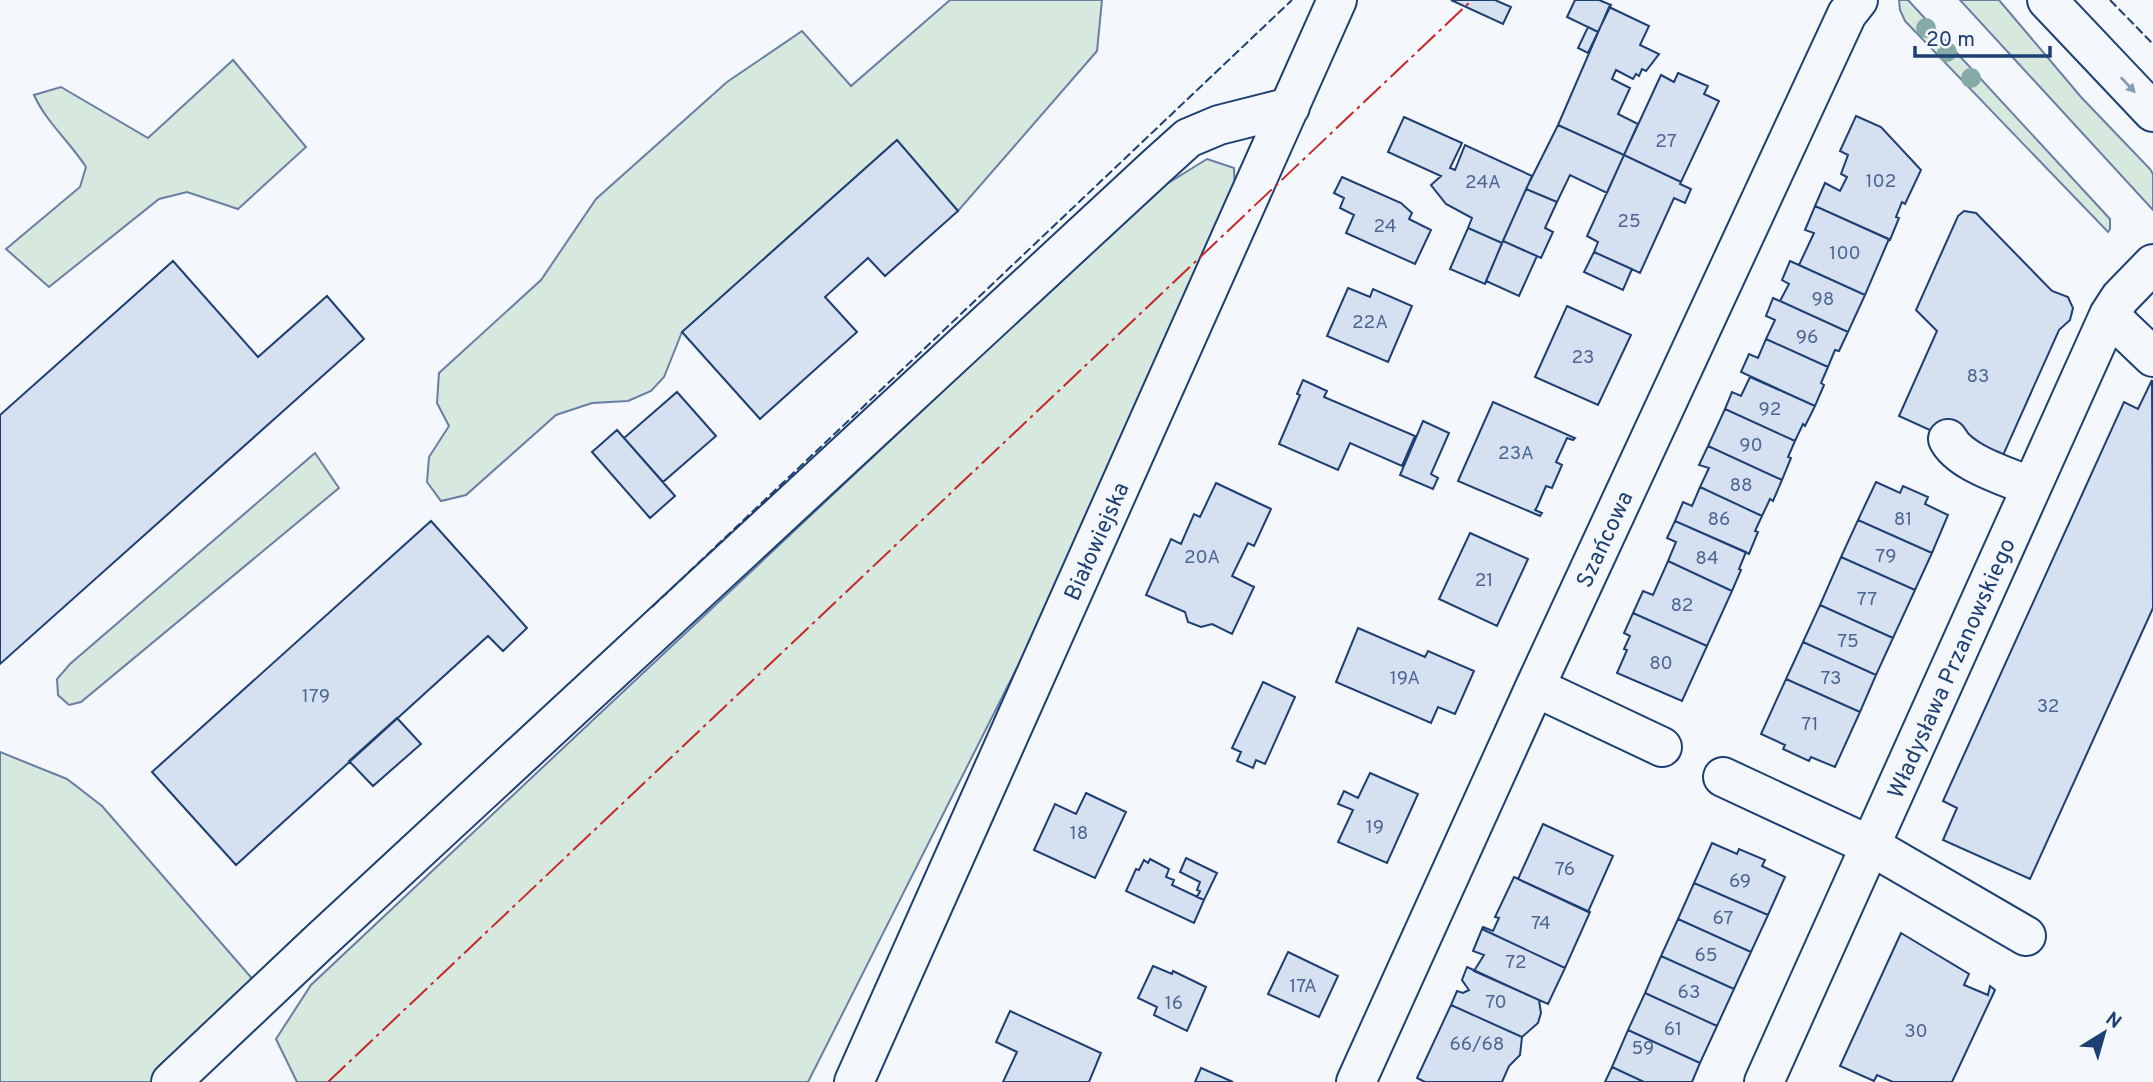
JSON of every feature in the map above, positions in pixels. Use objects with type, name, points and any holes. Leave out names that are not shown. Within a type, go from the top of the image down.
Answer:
[{"type":"street","name":"Białowiejska","points":[[854,1082],[1336,0]]},
{"type":"street","name":"Szańcowa","points":[[1356,1082],[1535,687],[1847,14],[1858,0]]},
{"type":"street","points":[[2048,0],[2153,112]]},
{"type":"street","points":[[171,1082],[1188,138],[1219,125],[1290,107]]},
{"type":"street","name":"Władysława Przanowskiego","points":[[1764,1082],[2109,315],[2120,298],[2153,264]]},
{"type":"street","points":[[2109,315],[2153,357]]},
{"type":"street","points":[[1948,439],[1952,447],[1966,458],[2031,487]]},
{"type":"street","points":[[1535,687],[1662,747]]},
{"type":"street","points":[[1723,777],[1871,845],[2026,936]]},
{"type":"shaded area","points":[[950,0],[1102,0],[1097,51],[958,211],[896,141],[682,332],[664,377],[651,391],[628,401],[592,403],[556,415],[466,495],[441,501],[427,482],[429,457],[449,426],[437,403],[439,373],[541,280],[596,199],[727,82],[802,31],[851,86]]},
{"type":"shaded area","points":[[1899,0],[1908,0],[2110,219],[2108,232],[1905,21]]},
{"type":"shaded area","points":[[1960,0],[1999,0],[2081,97],[2150,169],[2153,174],[2153,210]]},
{"type":"shaded area","points":[[233,60],[306,147],[238,209],[187,192],[159,199],[49,287],[6,249],[80,187],[86,167],[45,114],[34,95],[61,87],[148,138]]},
{"type":"shaded area","points":[[1207,159],[1234,168],[1235,193],[1035,632],[808,1082],[297,1082],[276,1039],[311,985],[1157,190]]},
{"type":"shaded area","points":[[315,453],[339,488],[81,702],[69,705],[58,695],[57,679],[70,664]]},
{"type":"shaded area","points":[[0,752],[67,779],[102,806],[256,983],[152,1082],[0,1082]]},
{"type":"building","points":[[1451,0],[1495,0],[1511,7],[1503,24]]},
{"type":"building","points":[[1575,0],[1599,0],[1611,5],[1598,32],[1567,17]]},
{"type":"building","points":[[1609,7],[1649,26],[1640,45],[1659,54],[1646,71],[1642,69],[1639,76],[1636,74],[1633,79],[1616,70],[1612,79],[1630,88],[1618,114],[1638,124],[1624,155],[1558,125]]},
{"type":"building","points":[[1588,27],[1598,32],[1588,53],[1578,48]]},
{"type":"building","points":[[1678,73],[1708,86],[1704,94],[1719,101],[1681,182],[1624,155],[1661,75],[1674,82]]},
{"type":"building","points":[[1856,116],[1881,127],[1921,170],[1905,204],[1902,202],[1890,240],[1815,206],[1825,183],[1840,191],[1847,177],[1841,174],[1848,155],[1840,151]]},
{"type":"building","points":[[1404,117],[1462,143],[1450,168],[1455,170],[1465,145],[1532,176],[1502,243],[1468,228],[1472,218],[1446,204],[1431,185],[1441,176],[1388,152]]},
{"type":"building","points":[[1558,125],[1624,155],[1607,193],[1570,175],[1557,202],[1526,189]]},
{"type":"building","points":[[897,140],[958,211],[885,276],[868,258],[825,297],[857,332],[760,419],[682,332]]},
{"type":"building","points":[[1624,155],[1691,189],[1685,203],[1674,198],[1640,273],[1594,252],[1598,242],[1587,236]]},
{"type":"building","points":[[1342,177],[1401,203],[1412,213],[1409,219],[1431,230],[1415,264],[1346,233],[1354,215],[1340,208],[1344,198],[1334,193]]},
{"type":"building","points":[[1526,189],[1557,202],[1545,228],[1553,232],[1541,258],[1503,241]]},
{"type":"building","points":[[1815,206],[1889,239],[1865,295],[1799,265],[1814,233],[1805,230]]},
{"type":"building","points":[[1964,211],[1976,213],[2052,291],[2068,297],[2073,308],[2070,320],[2059,330],[2000,462],[1899,416],[1937,331],[1916,310],[1958,216]]},
{"type":"building","points":[[1468,228],[1502,243],[1485,284],[1450,269]]},
{"type":"building","points":[[1503,241],[1537,256],[1519,296],[1486,281]]},
{"type":"building","points":[[1594,252],[1632,269],[1623,290],[1584,272]]},
{"type":"building","points":[[173,261],[258,357],[327,296],[364,339],[0,664],[0,415]]},
{"type":"building","points":[[1790,261],[1865,295],[1848,332],[1780,301],[1789,284],[1782,280]]},
{"type":"building","points":[[1348,288],[1370,297],[1373,289],[1412,306],[1388,362],[1327,336]]},
{"type":"building","points":[[1773,298],[1848,332],[1839,351],[1835,350],[1828,367],[1766,339],[1775,320],[1766,316]]},
{"type":"building","points":[[1567,306],[1631,335],[1598,405],[1535,377]]},
{"type":"building","points":[[1766,339],[1828,367],[1815,406],[1741,372],[1749,354],[1758,358]]},
{"type":"building","points":[[1750,377],[1815,406],[1795,441],[1725,409],[1732,392],[1741,396]]},
{"type":"building","points":[[1303,380],[1327,391],[1324,397],[1415,436],[1402,466],[1350,443],[1338,470],[1279,444],[1300,395],[1297,394]]},
{"type":"building","points":[[2152,380],[2153,608],[2030,879],[1943,840],[1957,808],[1943,801],[2124,402],[2138,409]]},
{"type":"building","points":[[677,392],[716,436],[663,482],[624,438]]},
{"type":"building","points":[[1493,402],[1575,438],[1567,438],[1556,462],[1562,465],[1552,488],[1546,486],[1535,510],[1542,513],[1540,516],[1458,481]]},
{"type":"building","points":[[1725,409],[1795,441],[1782,480],[1708,446]]},
{"type":"building","points":[[1423,421],[1449,433],[1431,474],[1438,478],[1433,489],[1400,475]]},
{"type":"building","points":[[617,430],[675,496],[650,518],[592,452]]},
{"type":"building","points":[[1708,446],[1782,480],[1773,501],[1770,499],[1762,516],[1700,487],[1709,468],[1699,465]]},
{"type":"building","points":[[1876,482],[1900,493],[1903,486],[1928,497],[1925,504],[1948,515],[1932,553],[1858,520]]},
{"type":"building","points":[[1216,483],[1271,509],[1254,546],[1248,543],[1232,576],[1254,587],[1232,634],[1212,624],[1201,627],[1188,622],[1185,612],[1146,595],[1171,539],[1181,544],[1194,514],[1200,517]]},
{"type":"building","points":[[1700,487],[1762,516],[1749,554],[1675,521],[1683,502],[1692,506]]},
{"type":"building","points":[[1858,520],[1932,553],[1915,590],[1841,557]]},
{"type":"building","points":[[431,521],[527,628],[503,651],[488,636],[236,865],[152,772]]},
{"type":"building","points":[[1675,521],[1746,552],[1732,591],[1668,561],[1676,542],[1667,538]]},
{"type":"building","points":[[1470,533],[1528,559],[1497,626],[1439,599]]},
{"type":"building","points":[[1841,557],[1915,590],[1893,638],[1820,605]]},
{"type":"building","points":[[1668,561],[1732,591],[1707,646],[1633,613],[1643,591],[1653,595]]},
{"type":"building","points":[[1820,605],[1893,638],[1876,675],[1803,642]]},
{"type":"building","points":[[1633,613],[1707,646],[1682,701],[1617,673],[1627,650],[1624,649],[1630,636],[1624,633]]},
{"type":"building","points":[[1358,628],[1425,657],[1428,651],[1474,671],[1455,714],[1438,707],[1431,723],[1336,682]]},
{"type":"building","points":[[1803,642],[1876,675],[1860,712],[1786,679]]},
{"type":"building","points":[[1786,679],[1860,712],[1835,767],[1811,757],[1809,761],[1783,749],[1785,745],[1761,734]]},
{"type":"building","points":[[1263,682],[1295,697],[1265,764],[1256,760],[1253,768],[1237,761],[1241,752],[1232,748]]},
{"type":"building","points":[[397,718],[421,744],[373,786],[349,761]]},
{"type":"building","points":[[1370,773],[1418,794],[1387,863],[1338,842],[1353,810],[1338,804],[1344,791],[1358,798]]},
{"type":"building","points":[[1086,793],[1126,812],[1095,878],[1034,850],[1055,804],[1076,814]]},
{"type":"building","points":[[1543,824],[1613,856],[1588,912],[1518,879]]},
{"type":"building","points":[[1712,843],[1737,854],[1739,849],[1765,860],[1762,866],[1785,877],[1768,915],[1694,883]]},
{"type":"building","points":[[1186,858],[1217,873],[1204,900],[1197,897],[1200,882],[1180,872]]},
{"type":"building","points":[[1150,859],[1169,869],[1166,877],[1174,880],[1172,885],[1204,900],[1194,923],[1126,891],[1136,869],[1139,870],[1144,860],[1148,863]]},
{"type":"building","points":[[1514,877],[1590,912],[1565,968],[1482,929],[1483,927],[1493,931],[1499,918],[1495,917]]},
{"type":"building","points":[[1694,883],[1768,915],[1751,952],[1678,919]]},
{"type":"building","points":[[1678,919],[1751,952],[1734,989],[1661,956]]},
{"type":"building","points":[[1482,929],[1565,968],[1548,1004],[1474,971],[1484,955],[1473,951]]},
{"type":"building","points":[[1901,933],[1969,974],[1964,985],[1988,995],[1990,986],[1995,990],[1952,1082],[1893,1082],[1877,1075],[1874,1081],[1840,1066]]},
{"type":"building","points":[[1288,952],[1338,976],[1319,1017],[1268,994]]},
{"type":"building","points":[[1661,956],[1734,989],[1717,1026],[1645,993]]},
{"type":"building","points":[[1153,966],[1172,974],[1173,971],[1206,987],[1187,1031],[1154,1015],[1157,1007],[1138,998]]},
{"type":"building","points":[[1467,967],[1539,1000],[1541,1013],[1538,1023],[1522,1037],[1451,1005],[1457,991],[1463,993],[1469,990],[1462,980]]},
{"type":"building","points":[[1645,993],[1717,1026],[1700,1063],[1628,1030]]},
{"type":"building","points":[[1451,1005],[1522,1037],[1520,1055],[1509,1066],[1502,1082],[1425,1082],[1417,1078]]},
{"type":"building","points":[[1010,1011],[1101,1053],[1089,1082],[1003,1082],[1017,1052],[996,1042]]},
{"type":"building","points":[[1628,1030],[1700,1063],[1692,1082],[1644,1082],[1612,1067]]},
{"type":"building","points":[[1612,1067],[1644,1082],[1605,1082]]},
{"type":"building","points":[[1201,1068],[1233,1082],[1195,1082]]},
{"type":"fence","points":[[652,607],[1292,0]]},
{"type":"fence","points":[[2110,0],[2153,44]]},
{"type":"power","points":[[328,1082],[1472,0]]}]
